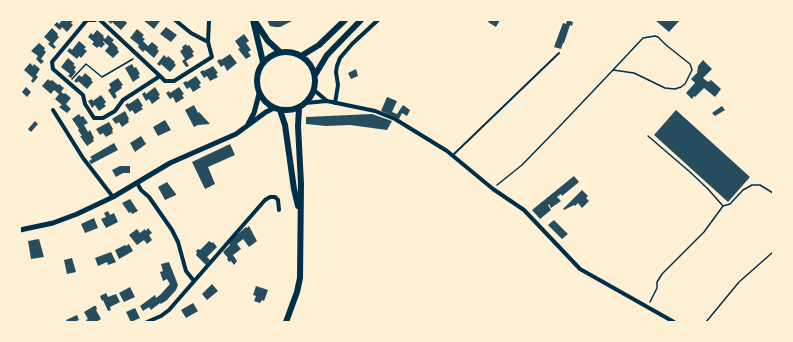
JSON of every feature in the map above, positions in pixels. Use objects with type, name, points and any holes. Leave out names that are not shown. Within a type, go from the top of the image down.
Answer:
[{"type":"main road","points":[[253,20],[268,41],[280,52]]},
{"type":"main road","points":[[253,20],[263,62]]},
{"type":"main road","points":[[301,56],[319,45],[345,20]]},
{"type":"main road","points":[[315,75],[327,55],[361,20]]},
{"type":"main road","points":[[287,51],[301,56],[310,64],[315,75],[314,90],[305,103],[299,108],[289,110],[277,109],[263,100],[259,94],[256,86],[258,70],[263,62],[280,52],[287,51]]},
{"type":"main road","points":[[286,322],[297,292],[300,278],[301,184],[298,126],[299,108]]},
{"type":"main road","points":[[277,109],[285,125],[294,189],[300,214]]},
{"type":"street","points":[[95,20],[87,20],[52,62],[53,69],[83,95],[85,104],[94,118],[103,118],[115,111],[123,100],[160,76]]},
{"type":"street","points":[[100,20],[165,81],[174,81],[212,57],[208,42],[209,20]]},
{"type":"street","points":[[175,20],[191,34],[208,42]]},
{"type":"street","points":[[335,103],[338,85],[336,72],[340,58],[352,44],[378,20]]},
{"type":"street","points":[[314,90],[327,101]]},
{"type":"street","points":[[246,127],[254,113],[259,94]]},
{"type":"street","points":[[305,103],[327,101],[375,111],[395,119],[447,151],[493,189],[524,210],[580,269],[674,322]]},
{"type":"street","points":[[20,230],[65,220],[113,197],[170,163],[236,134],[266,112],[277,109]]},
{"type":"street","points":[[52,110],[83,158],[113,197]]},
{"type":"street","points":[[137,183],[149,197],[172,230],[178,242],[186,270],[194,281]]},
{"type":"street","points":[[147,322],[165,313],[264,200],[270,197],[275,197],[278,200],[279,210]]},
{"type":"lane","points":[[453,156],[559,53]]},
{"type":"path","points":[[493,189],[522,165],[579,107],[613,70],[643,38],[658,37],[690,64],[692,70],[685,84],[675,89],[665,88],[634,73],[613,70]]},
{"type":"path","points":[[69,82],[86,64],[102,77],[138,56]]},
{"type":"path","points":[[648,136],[690,172],[723,206]]},
{"type":"path","points":[[647,306],[657,288],[657,282],[662,274],[704,232],[723,206],[730,204],[744,190],[752,185],[760,185],[773,193]]},
{"type":"path","points":[[706,322],[739,282],[773,252]]},
{"type":"building","points":[[62,20],[73,21],[71,23],[73,25],[67,32],[62,27],[60,30],[54,25],[57,22],[59,24]]},
{"type":"building","points":[[107,20],[125,20],[127,23],[121,30],[112,22],[111,24]]},
{"type":"building","points":[[143,20],[158,20],[160,21],[154,29]]},
{"type":"building","points":[[267,20],[294,20],[280,27],[275,27],[270,26]]},
{"type":"building","points":[[489,20],[500,20],[496,27],[488,22]]},
{"type":"building","points":[[567,20],[573,22],[572,26],[570,25],[564,43],[561,49],[554,47],[563,23],[566,24]]},
{"type":"building","points":[[655,20],[680,20],[669,32]]},
{"type":"building","points":[[166,27],[177,35],[171,42],[160,34]]},
{"type":"building","points":[[52,28],[59,37],[53,44],[56,47],[54,49],[48,44],[50,42],[44,37]]},
{"type":"building","points":[[137,29],[144,35],[142,37],[145,39],[143,41],[148,46],[152,42],[158,47],[157,49],[159,51],[154,58],[145,50],[143,52],[138,47],[139,45],[130,38]]},
{"type":"building","points":[[97,30],[104,36],[103,37],[105,39],[108,35],[114,40],[112,42],[118,48],[117,49],[119,52],[113,58],[105,51],[109,46],[103,41],[105,44],[101,48],[99,46],[97,48],[92,44],[94,42],[88,37],[91,33],[93,35]]},
{"type":"building","points":[[244,34],[249,41],[246,43],[251,50],[248,52],[251,56],[246,59],[238,49],[240,48],[235,41]]},
{"type":"building","points":[[79,41],[86,47],[84,49],[87,51],[81,58],[79,56],[77,59],[67,51],[70,48],[72,50]]},
{"type":"building","points":[[39,43],[45,48],[44,50],[46,52],[41,59],[44,61],[41,64],[36,59],[38,56],[31,51]]},
{"type":"building","points":[[186,44],[187,46],[189,45],[194,52],[192,53],[194,56],[186,61],[189,66],[186,67],[182,61],[185,59],[180,51]]},
{"type":"building","points":[[230,54],[237,63],[227,71],[224,65],[221,67],[217,61]]},
{"type":"building","points":[[164,55],[167,58],[168,56],[175,62],[174,63],[176,65],[170,72],[161,64],[160,66],[157,64]]},
{"type":"building","points":[[68,58],[75,64],[73,65],[76,67],[74,70],[76,72],[71,78],[68,76],[70,74],[61,67]]},
{"type":"building","points":[[703,60],[712,69],[703,78],[708,82],[711,80],[721,89],[715,97],[704,88],[692,99],[686,93],[695,83],[691,79],[697,73],[698,66]]},
{"type":"building","points":[[30,63],[33,66],[34,64],[40,69],[36,75],[38,77],[33,83],[31,81],[33,78],[24,70]]},
{"type":"building","points":[[132,64],[134,68],[136,67],[140,74],[138,75],[140,77],[133,82],[125,68]]},
{"type":"building","points":[[213,66],[218,73],[216,74],[218,77],[210,81],[207,76],[204,78],[200,72]]},
{"type":"building","points":[[356,69],[358,76],[351,79],[348,73]]},
{"type":"building","points":[[85,73],[92,79],[91,80],[93,82],[87,89],[78,81],[77,83],[74,81],[79,75],[82,77]]},
{"type":"building","points":[[196,76],[201,83],[199,85],[201,87],[193,92],[190,87],[187,89],[183,83]]},
{"type":"building","points":[[118,78],[123,85],[121,86],[122,88],[115,93],[117,97],[114,99],[108,90],[111,88],[109,84]]},
{"type":"building","points":[[48,79],[64,88],[61,92],[64,94],[65,93],[71,98],[66,104],[71,109],[67,113],[59,107],[62,105],[55,99],[59,94],[54,90],[51,94],[42,86]]},
{"type":"building","points":[[26,87],[31,92],[27,97],[22,92]]},
{"type":"building","points":[[155,87],[160,95],[158,96],[160,98],[152,104],[149,99],[146,101],[142,94],[145,92],[146,94]]},
{"type":"building","points":[[179,87],[184,94],[182,95],[184,98],[176,103],[173,97],[170,99],[166,93],[169,91],[170,93]]},
{"type":"building","points":[[101,95],[106,102],[104,104],[106,106],[99,111],[95,105],[92,108],[88,101],[92,99],[93,101]]},
{"type":"building","points":[[387,97],[397,101],[392,112],[397,114],[403,105],[410,110],[407,116],[402,113],[399,119],[381,111]]},
{"type":"building","points":[[138,98],[143,106],[141,107],[143,109],[135,114],[132,110],[130,112],[125,105]]},
{"type":"building","points":[[194,105],[198,113],[199,112],[210,124],[198,125],[194,127],[185,110]]},
{"type":"building","points":[[722,106],[725,110],[715,116],[712,113]]},
{"type":"building","points":[[676,110],[750,177],[728,202],[654,135]]},
{"type":"building","points":[[125,111],[129,122],[122,127],[119,122],[116,124],[112,119]]},
{"type":"building","points":[[79,114],[81,117],[83,116],[88,123],[84,125],[88,132],[90,130],[94,138],[94,141],[87,146],[80,136],[82,136],[78,130],[79,129],[72,119]]},
{"type":"building","points":[[372,114],[392,121],[387,130],[350,125],[326,126],[306,124],[306,117]]},
{"type":"building","points":[[165,120],[171,130],[158,136],[153,127]]},
{"type":"building","points":[[35,121],[38,124],[31,132],[28,129]]},
{"type":"building","points":[[109,122],[113,129],[113,133],[106,137],[103,133],[100,135],[96,129]]},
{"type":"building","points":[[141,136],[146,144],[135,152],[130,143]]},
{"type":"building","points":[[114,143],[118,150],[91,164],[89,161],[92,159],[90,157]]},
{"type":"building","points":[[230,144],[235,155],[208,167],[215,184],[205,189],[192,162]]},
{"type":"building","points":[[120,166],[130,166],[130,173],[123,173],[116,177],[112,170]]},
{"type":"building","points":[[574,176],[579,182],[562,196],[561,194],[557,197],[561,201],[551,208],[549,204],[548,205],[551,210],[540,219],[532,210]]},
{"type":"building","points":[[167,182],[176,195],[165,200],[158,187]]},
{"type":"building","points":[[582,190],[588,196],[586,198],[589,201],[582,208],[578,203],[575,206],[574,205],[564,210],[563,209]]},
{"type":"building","points":[[130,199],[138,211],[132,214],[131,212],[129,213],[122,203]]},
{"type":"building","points":[[108,211],[110,215],[114,213],[118,222],[106,228],[101,219],[106,217],[104,213]]},
{"type":"building","points":[[94,218],[98,228],[85,233],[81,224]]},
{"type":"building","points":[[554,220],[568,234],[562,239],[548,225]]},
{"type":"building","points":[[249,226],[257,241],[249,247],[243,239],[237,244],[241,249],[233,255],[237,261],[234,265],[231,261],[229,262],[227,259],[228,258],[223,252],[230,245],[229,243],[233,238]]},
{"type":"building","points":[[148,228],[152,233],[149,235],[152,240],[147,244],[144,240],[137,245],[129,235],[137,229],[140,233],[145,229],[146,231]]},
{"type":"building","points":[[39,239],[44,257],[31,259],[28,241]]},
{"type":"building","points":[[209,241],[212,243],[213,242],[217,247],[207,257],[210,260],[206,265],[196,255],[196,251],[198,249],[200,250]]},
{"type":"building","points":[[129,244],[133,251],[119,259],[115,250]]},
{"type":"building","points":[[111,252],[116,262],[108,265],[107,262],[98,266],[95,258]]},
{"type":"building","points":[[72,258],[76,272],[67,274],[64,260]]},
{"type":"building","points":[[169,262],[178,285],[176,290],[161,304],[160,303],[151,310],[149,307],[143,311],[140,306],[155,295],[156,298],[170,284],[167,279],[163,281],[160,272],[163,271],[161,264]]},
{"type":"building","points":[[212,284],[218,291],[207,300],[202,294]]},
{"type":"building","points":[[256,286],[268,290],[264,301],[262,300],[260,303],[254,301],[256,296],[253,295]]},
{"type":"building","points":[[130,287],[135,297],[124,302],[119,293]]},
{"type":"building","points":[[106,293],[108,297],[116,294],[120,302],[110,307],[111,310],[108,311],[100,296]]},
{"type":"building","points":[[193,303],[198,311],[186,318],[181,310]]},
{"type":"building","points":[[96,306],[96,310],[101,319],[96,322],[87,322],[86,320],[88,319],[84,312]]},
{"type":"building","points":[[135,308],[140,318],[131,322],[126,312]]},
{"type":"building","points":[[77,315],[79,320],[67,322],[66,320]]}]
